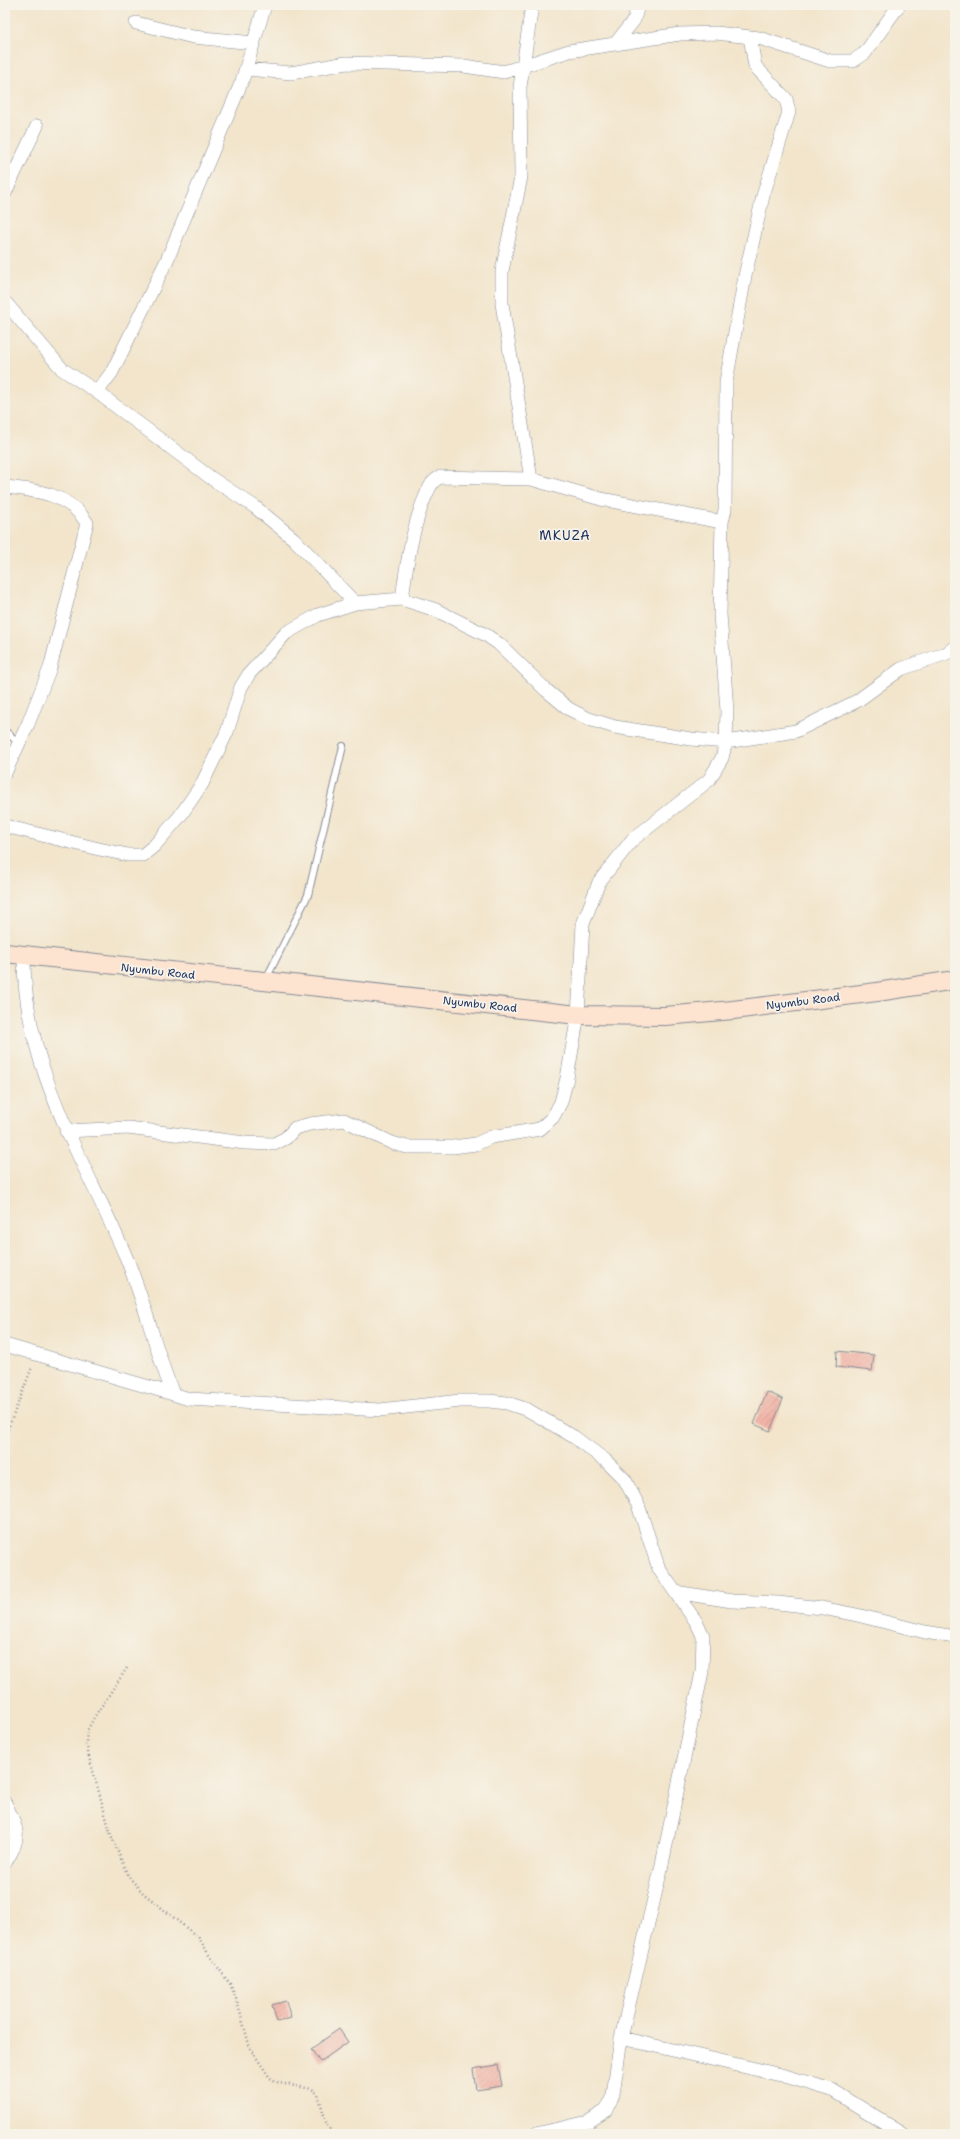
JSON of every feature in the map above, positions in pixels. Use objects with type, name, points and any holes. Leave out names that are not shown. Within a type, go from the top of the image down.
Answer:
[{"type":"street","points":[[97,392],[112,372],[167,260],[246,69],[265,5]]},
{"type":"street","points":[[531,479],[502,304],[502,271],[522,177],[520,87],[532,5]]},
{"type":"street","points":[[615,44],[634,20],[638,5]]},
{"type":"street","points":[[246,69],[291,73],[346,63],[464,66],[504,72],[568,51],[680,34],[716,33],[759,38],[830,61],[853,61],[865,53],[899,5]]},
{"type":"street","points":[[136,23],[193,37],[254,43]]},
{"type":"street","points":[[66,1131],[128,1128],[245,1143],[274,1144],[286,1138],[296,1128],[310,1124],[344,1120],[392,1143],[407,1147],[453,1147],[476,1144],[491,1137],[540,1129],[552,1117],[560,1102],[567,1078],[578,1015],[583,924],[599,882],[632,840],[709,780],[722,758],[726,742],[727,711],[720,614],[722,522],[726,510],[726,382],[745,276],[762,204],[789,112],[786,99],[755,66],[750,37]]},
{"type":"street","points":[[5,193],[37,126]]},
{"type":"street","points":[[5,302],[62,369],[97,392],[211,478],[255,507],[294,539],[355,602]]},
{"type":"street","points":[[402,599],[412,545],[432,483],[440,477],[531,479],[601,499],[722,522]]},
{"type":"street","points":[[5,487],[44,493],[62,500],[79,511],[87,523],[50,668],[5,773]]},
{"type":"street","points":[[5,826],[99,849],[128,855],[143,855],[155,846],[180,816],[202,784],[227,732],[241,687],[249,674],[286,633],[318,615],[355,602],[402,599],[436,610],[486,635],[499,644],[564,704],[589,719],[615,727],[691,739],[726,742],[796,731],[857,700],[902,669],[947,653],[955,647]]},
{"type":"street","name":"Nyumbu Road","points":[[5,953],[578,1015],[665,1016],[733,1010],[877,992],[955,980]]},
{"type":"street","points":[[24,956],[24,984],[34,1044],[66,1131],[138,1287],[173,1394]]},
{"type":"street","points":[[5,1345],[189,1399],[380,1410],[460,1401],[501,1402],[528,1410],[574,1437],[605,1460],[625,1480],[638,1505],[659,1569],[697,1623],[702,1636],[702,1672],[661,1869],[621,2038],[613,2095],[607,2110],[588,2122],[536,2134]]},
{"type":"street","points":[[676,1592],[732,1601],[778,1603],[822,1608],[925,1632],[955,1637]]},
{"type":"street","points":[[5,1803],[18,1828],[14,1851],[5,1862]]},
{"type":"street","points":[[621,2038],[785,2076],[832,2090],[903,2134]]},
{"type":"lane","points":[[5,731],[19,743]]},
{"type":"lane","points":[[264,982],[308,895],[343,746]]},
{"type":"path","points":[[5,1437],[37,1354]]},
{"type":"path","points":[[127,1668],[94,1716],[87,1731],[86,1742],[111,1836],[128,1876],[143,1893],[199,1938],[209,1955],[230,1984],[237,2000],[250,2048],[270,2078],[279,2083],[312,2089],[318,2094],[326,2122],[333,2134]]},
{"type":"building","points":[[837,1351],[874,1355],[872,1371],[836,1367]]},
{"type":"building","points":[[767,1392],[783,1399],[770,1431],[754,1424]]},
{"type":"building","points":[[286,2001],[291,2018],[277,2022],[272,2005]]},
{"type":"building","points":[[339,2029],[348,2042],[320,2062],[311,2049]]},
{"type":"building","points":[[498,2065],[502,2086],[476,2090],[473,2069]]},
{"type":"district","name":"MKUZA","points":[[565,535]]}]
